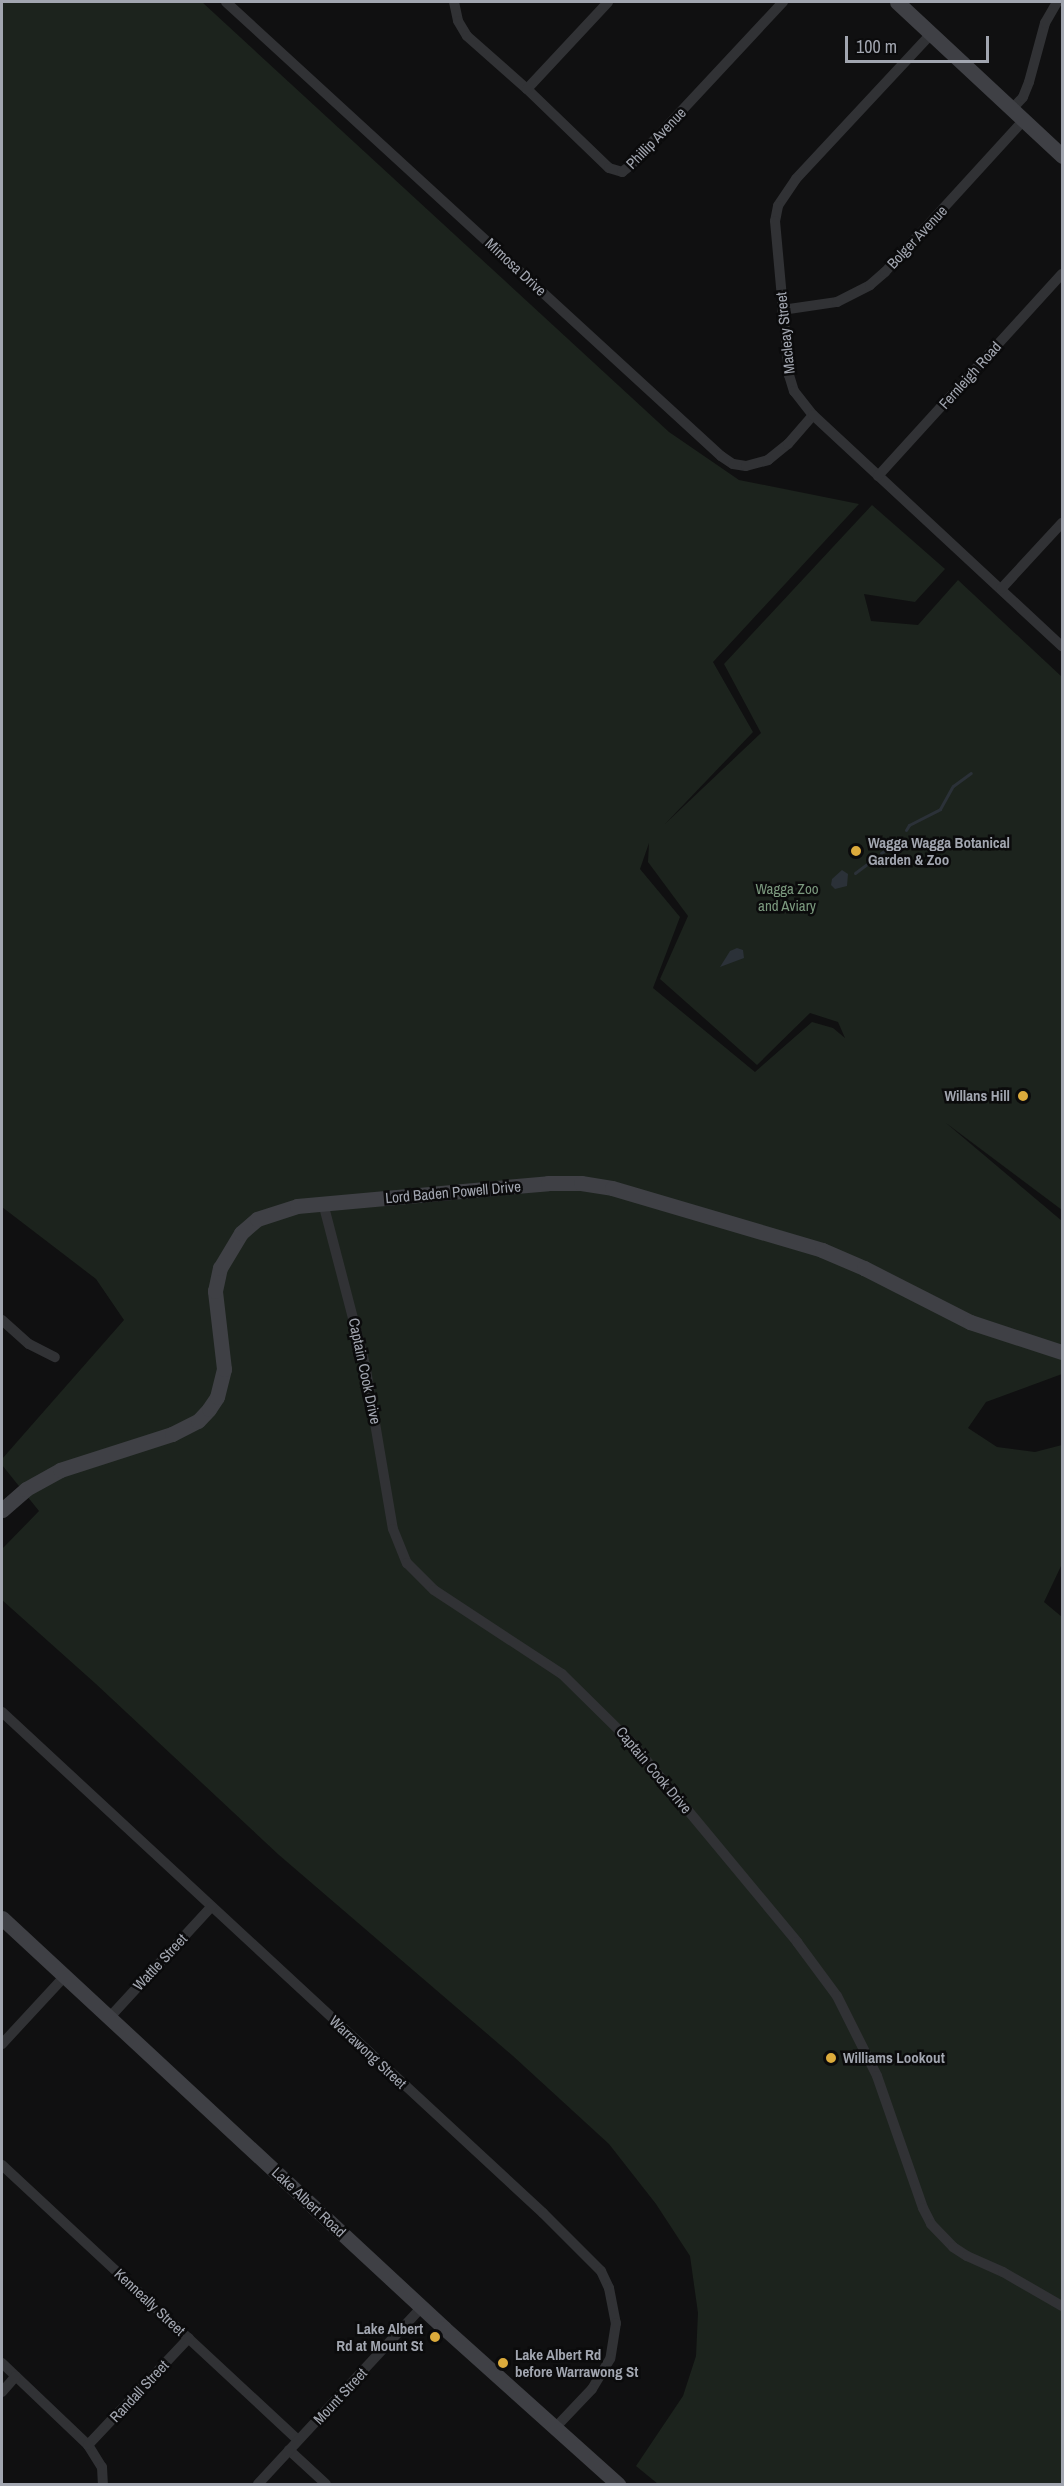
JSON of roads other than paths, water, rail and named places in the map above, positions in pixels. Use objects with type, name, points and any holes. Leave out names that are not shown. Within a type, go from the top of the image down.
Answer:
[{"type":"street","name":"Mimosa Drive","points":[[226,2],[721,456],[733,464],[746,466],[768,460],[788,444],[813,416]]},
{"type":"street","name":"Phillip Avenue","points":[[454,2],[458,21],[467,36],[527,89],[609,168],[622,172],[632,165],[783,2]]},
{"type":"street","points":[[527,89],[608,2]]},
{"type":"street","points":[[897,2],[1062,156]]},
{"type":"street","points":[[1012,109],[1023,97],[1041,34],[1056,2]]},
{"type":"street","name":"Macleay Street","points":[[931,34],[785,192],[778,206],[776,221],[789,375],[794,391],[813,416],[1062,646]]},
{"type":"street","name":"Bolger Avenue","points":[[782,310],[837,302],[870,285],[885,272],[1024,120]]},
{"type":"street","name":"Fernleigh Road","points":[[878,476],[1062,274]]},
{"type":"street","points":[[1001,589],[1062,522]]},
{"type":"street","name":"Lord Baden Powell Drive","points":[[4,1503],[60,1470],[172,1434],[198,1421],[217,1397],[222,1383],[223,1356],[215,1291],[220,1268],[228,1251],[241,1233],[257,1219],[276,1210],[323,1203],[548,1183],[581,1183],[612,1188],[822,1250],[864,1268],[970,1322],[1062,1352]]},
{"type":"street","name":"Captain Cook Drive","points":[[323,1203],[365,1364],[393,1529],[407,1563],[434,1590],[562,1674],[632,1743],[797,1942],[837,1996],[877,2076],[923,2208],[931,2224],[953,2247],[1062,2306]]},
{"type":"street","points":[[2,1320],[29,1344],[55,1357]]},
{"type":"street","name":"Warrawong Street","points":[[2,1712],[543,2213],[601,2271],[611,2297],[615,2323],[610,2359],[592,2389],[555,2428]]},
{"type":"street","name":"Wattle Street","points":[[109,2018],[211,1907]]},
{"type":"street","name":"Lake Albert Road","points":[[2,1918],[422,2307],[618,2484]]},
{"type":"street","points":[[2,2044],[65,1976]]},
{"type":"street","name":"Kenneally Street","points":[[2,2165],[298,2440]]},
{"type":"street","name":"Mount Street","points":[[258,2484],[422,2307]]},
{"type":"street","name":"Randall Street","points":[[88,2445],[189,2338]]},
{"type":"street","points":[[2,2363],[88,2445],[102,2467],[103,2484]]},
{"type":"street","points":[[2,2392],[16,2376]]},
{"type":"street","points":[[289,2450],[326,2484]]},
{"type":"waterway","points":[[906,830],[909,825],[940,809],[953,786],[971,773]]},
{"type":"waterway","points":[[881,853],[896,844]]},
{"type":"waterway","points":[[855,873],[876,857]]},
{"type":"place","name":"Wagga Wagga Botanical Garden & Zoo","points":[[856,851]]},
{"type":"place","name":"Willans Hill","points":[[1023,1096]]},
{"type":"place","name":"Williams Lookout","points":[[831,2058]]},
{"type":"place","name":"Lake Albert Rd at Mount St","points":[[435,2337]]},
{"type":"place","name":"Lake Albert Rd before Warrawong St","points":[[503,2363]]},
{"type":"park label","name":"Wagga Zoo and Aviary","points":[[787,896]]}]
